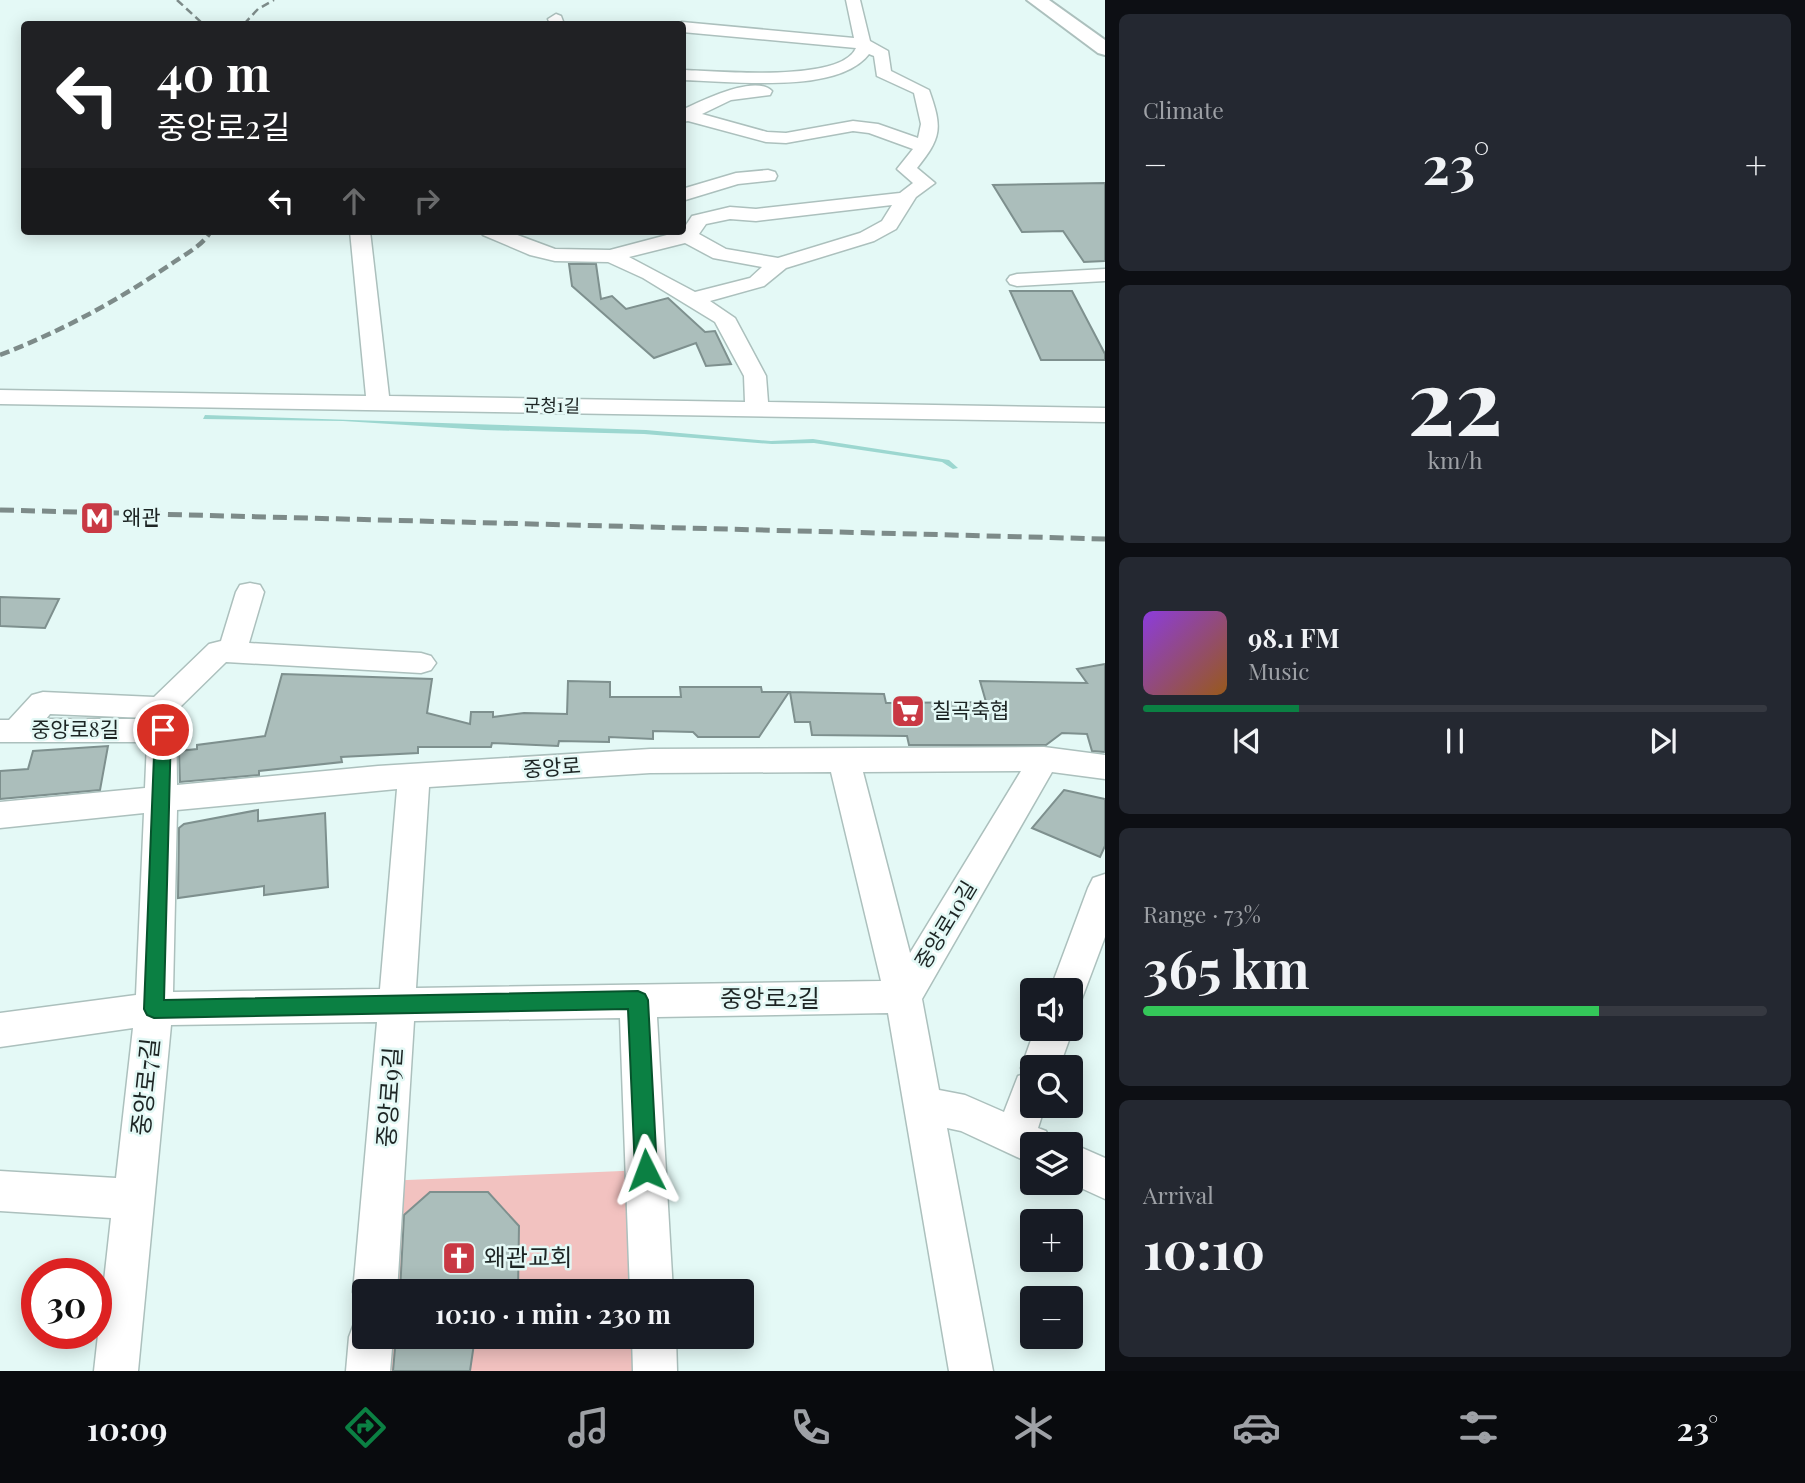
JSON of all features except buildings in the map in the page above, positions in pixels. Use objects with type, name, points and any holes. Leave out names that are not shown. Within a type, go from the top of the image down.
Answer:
[{"type":"main road","points":[[1037,0],[1105,49]]},
{"type":"street","points":[[686,75],[806,74],[854,62],[864,50],[853,0]]},
{"type":"street","points":[[705,14],[719,28]]},
{"type":"street","points":[[686,27],[719,28],[863,44],[882,54],[883,73],[921,90],[931,118],[925,147],[906,169],[926,183],[909,192],[889,225],[867,237],[779,264],[757,282],[692,299]]},
{"type":"street","points":[[686,45],[719,28]]},
{"type":"street","points":[[686,116],[727,95],[749,94],[796,82],[806,74]]},
{"type":"street","points":[[686,82],[703,75],[732,82],[749,94]]},
{"type":"street","points":[[686,116],[766,137],[827,141],[853,126],[872,128],[925,147]]},
{"type":"street","points":[[686,194],[736,179],[768,176]]},
{"type":"street","points":[[718,186],[730,197],[730,213]]},
{"type":"street","points":[[499,235],[537,251],[555,255],[605,256],[664,244],[687,236],[699,220],[730,213],[756,215],[906,198]]},
{"type":"street","points":[[360,235],[378,403]]},
{"type":"street","points":[[605,235],[605,256]]},
{"type":"street","points":[[687,236],[720,254],[779,264]]},
{"type":"street","points":[[605,256],[650,274],[724,318],[755,376],[757,410]]},
{"type":"street","points":[[1017,280],[1105,275]]},
{"type":"street","name":"군청1길","points":[[0,397],[1105,415]]},
{"type":"street","points":[[232,652],[250,592]]},
{"type":"street","points":[[160,801],[162,719],[219,652],[421,663]]},
{"type":"street","name":"중앙로8길","points":[[9,731],[162,719]]},
{"type":"street","name":"중앙로","points":[[0,815],[414,777],[650,761],[1044,759],[1105,767]]},
{"type":"street","name":"중앙로10길","points":[[903,997],[1044,759]]},
{"type":"street","points":[[844,760],[903,997],[971,1371]]},
{"type":"street","name":"중앙로9길","points":[[376,1279],[414,777]]},
{"type":"street","name":"중앙로7길","points":[[116,1371],[154,1009],[160,801]]},
{"type":"street","points":[[1072,978],[1105,888]]},
{"type":"street","name":"중앙로2길","points":[[0,1030],[154,1009],[903,997]]},
{"type":"street","points":[[638,1000],[651,1279]]},
{"type":"street","points":[[923,1105],[965,1113],[1020,1139]]},
{"type":"street","points":[[1083,1169],[1105,1179]]},
{"type":"street","points":[[0,1191],[135,1199]]},
{"type":"street","points":[[368,1371],[370,1349]]},
{"type":"street","points":[[654,1349],[655,1371]]},
{"type":"shaded area","points":[[646,1170],[651,1279],[376,1279],[383,1181]]},
{"type":"shaded area","points":[[370,1349],[654,1349],[655,1371],[368,1371]]},
{"type":"water","points":[[205,415],[646,430],[771,441],[813,439],[949,460],[958,468],[953,469],[942,462],[814,443],[772,444],[644,434],[484,430],[343,421],[203,419]]},
{"type":"railway","points":[[177,0],[200,21]]},
{"type":"railway","points":[[247,21],[258,9],[274,0]]},
{"type":"railway","points":[[0,355],[46,336],[111,302],[194,249],[208,235]]},
{"type":"railway","points":[[0,510],[1105,539]]},
{"type":"place","name":"왜관","points":[[97,518]]},
{"type":"place","name":"칠곡축협","points":[[908,711]]},
{"type":"place","name":"왜관교회","points":[[459,1258]]},
{"type":"route","points":[[163,730],[154,1009],[638,1000],[646,1170]]}]
